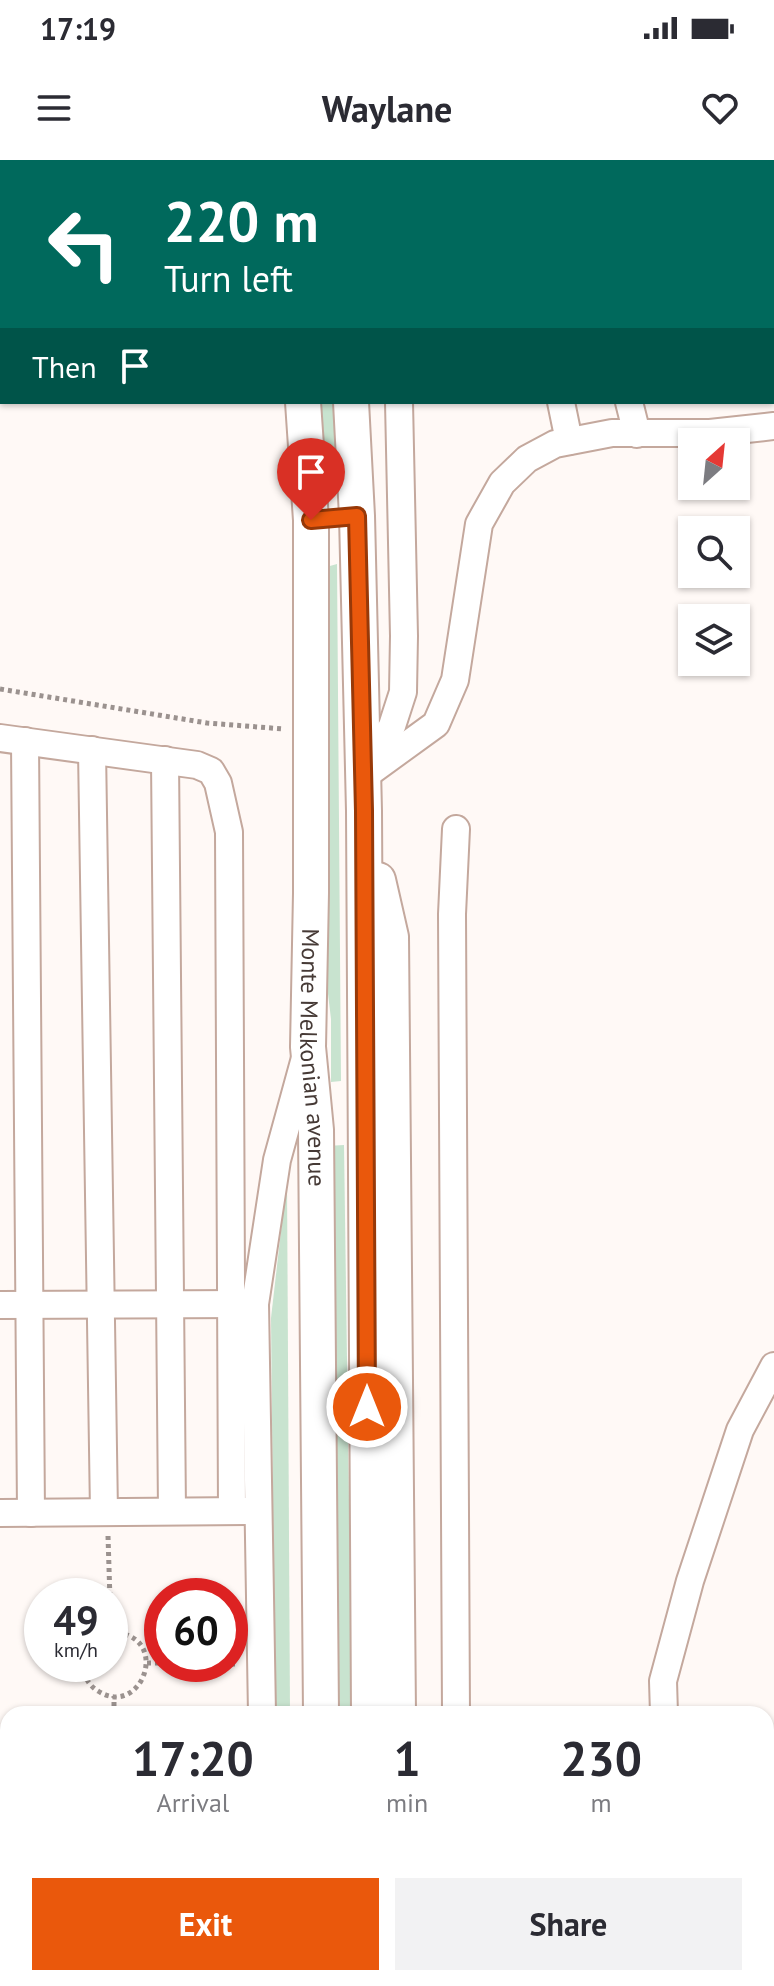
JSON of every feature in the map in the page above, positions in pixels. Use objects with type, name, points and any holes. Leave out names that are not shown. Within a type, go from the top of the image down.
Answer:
[{"type":"main road","name":"Monte Melkonian avenue","points":[[303,404],[311,520],[308,1047],[316,1130],[321,1706]]},
{"type":"main road","name":"Monte Melkonian avenue","points":[[351,404],[364,811],[369,1706]]},
{"type":"main road","points":[[311,520],[357,516]]},
{"type":"main road","points":[[364,811],[391,937],[398,1706]]},
{"type":"main road","points":[[316,1130],[365,1130]]},
{"type":"lane","points":[[363,777],[392,726],[403,692],[399,404]]},
{"type":"lane","points":[[561,404],[569,441]]},
{"type":"lane","points":[[630,404],[637,434]]},
{"type":"lane","points":[[363,777],[436,724],[455,680],[479,524],[502,483],[527,459],[555,444],[612,433],[710,433],[774,426]]},
{"type":"lane","points":[[31,1513],[30,1305],[13,740],[197,765],[211,771],[218,783],[229,832],[243,1304],[259,1510],[262,1706]]},
{"type":"lane","points":[[92,750],[104,1512]]},
{"type":"lane","points":[[165,760],[172,1511]]},
{"type":"lane","points":[[456,829],[452,945],[456,1706]]},
{"type":"lane","points":[[232,1511],[243,1304],[308,1047]]},
{"type":"lane","points":[[0,1305],[243,1304]]},
{"type":"lane","points":[[664,1706],[663,1681],[690,1581],[740,1430],[774,1366]]},
{"type":"lane","points":[[0,1513],[259,1510]]},
{"type":"path","points":[[0,689],[207,723],[296,730]]},
{"type":"path","points":[[104,1512],[108,1523],[110,1578]]},
{"type":"path","points":[[128,1636],[144,1650]]},
{"type":"path","points":[[88,1682],[104,1694],[125,1695],[134,1690],[144,1677]]},
{"type":"path","points":[[114,1696],[114,1706]]},
{"type":"green space","points":[[318,404],[337,404],[343,484],[324,485]]},
{"type":"green space","points":[[337,564],[341,1081],[331,1082],[331,1019],[322,943],[319,569]]},
{"type":"green space","points":[[344,1145],[352,1706],[336,1706],[326,1146]]},
{"type":"green space","points":[[287,1179],[290,1706],[275,1706],[271,1318]]},
{"type":"route","points":[[311,520],[357,516],[364,811],[367,1407]]}]
